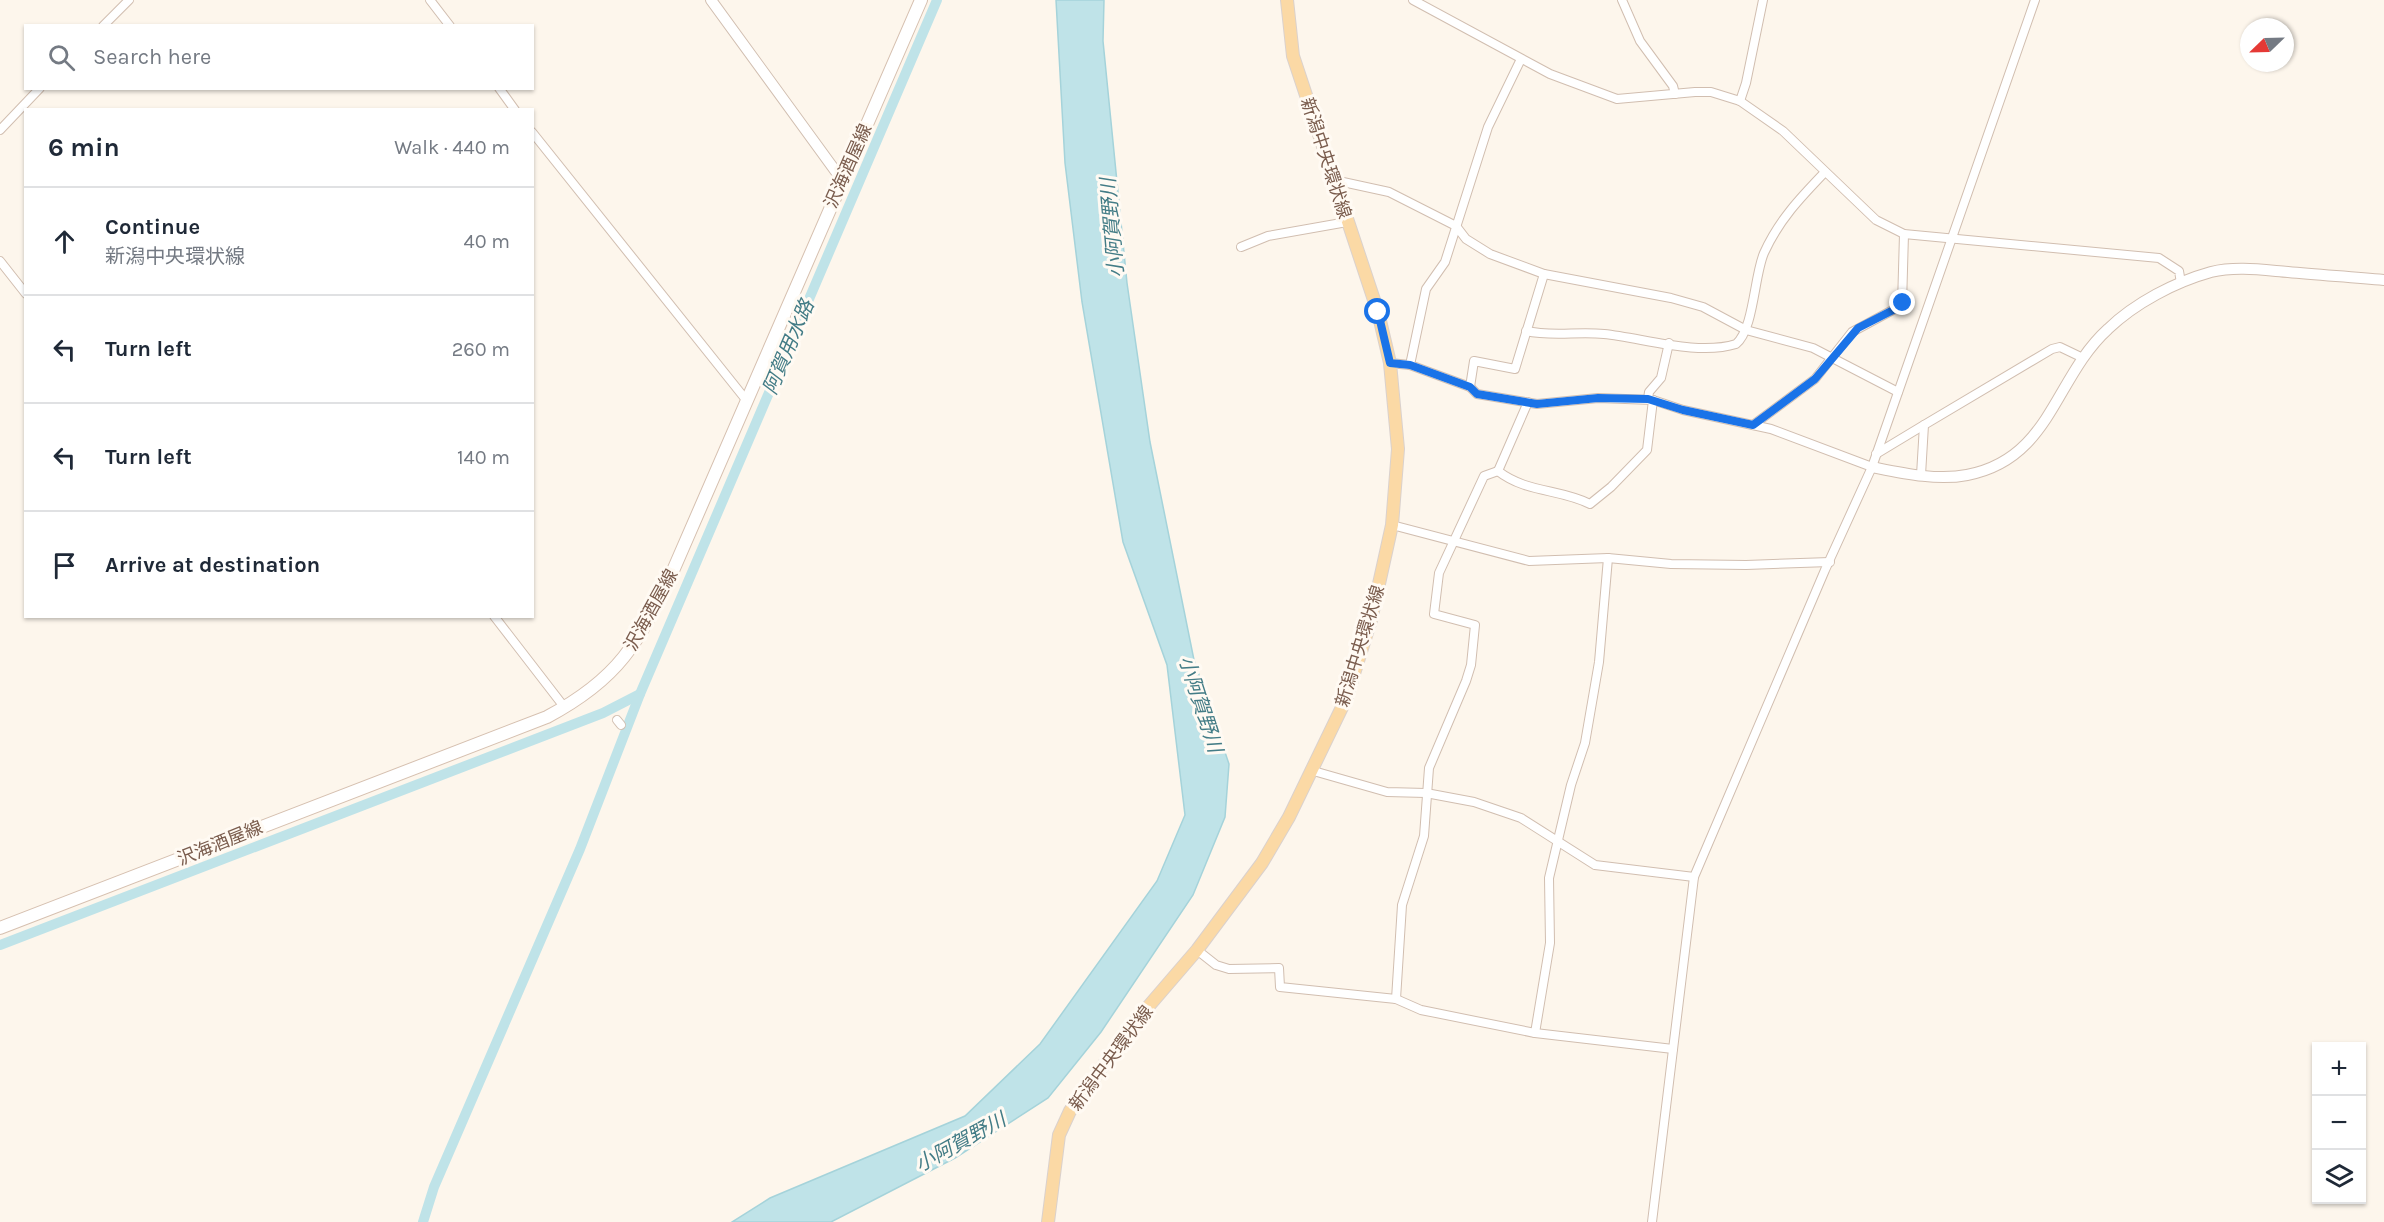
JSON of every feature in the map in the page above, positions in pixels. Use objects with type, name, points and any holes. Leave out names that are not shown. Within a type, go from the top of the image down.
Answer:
[{"type":"main road","name":"沢海酒屋線","points":[[0,928],[547,717],[590,692],[618,667],[641,636],[672,573],[921,0]]},
{"type":"main road","name":"新潟中央環状線","points":[[1048,1222],[1059,1135],[1070,1111],[1128,1030],[1197,950],[1262,863],[1289,817],[1346,699],[1371,620],[1392,525],[1398,449],[1390,363],[1378,312],[1293,56],[1287,0]]},
{"type":"street","points":[[105,24],[129,0]]},
{"type":"street","points":[[430,0],[448,24]]},
{"type":"street","points":[[711,0],[842,180]]},
{"type":"street","points":[[1413,0],[1550,74],[1617,99],[1711,92],[1740,101],[1783,131],[1876,220],[1904,234],[2159,258],[2180,271],[2181,283]]},
{"type":"street","points":[[1622,0],[1640,41],[1673,86],[1675,94]]},
{"type":"street","points":[[1740,101],[1763,0]]},
{"type":"street","points":[[1652,1222],[1694,877],[1872,468],[2035,0]]},
{"type":"street","points":[[1410,365],[1426,288],[1444,262],[1488,127],[1521,59]]},
{"type":"street","points":[[0,130],[38,90]]},
{"type":"street","points":[[500,90],[514,108]]},
{"type":"street","points":[[534,135],[747,401]]},
{"type":"street","points":[[1526,331],[1555,335],[1602,333],[1669,343],[1724,347],[1736,344],[1746,330],[1756,279],[1776,228],[1790,208],[1825,172]]},
{"type":"street","points":[[1335,183],[1389,192],[1456,226],[1466,239],[1490,254],[1544,274],[1671,298],[1703,307],[1746,330],[1814,348],[1898,392]]},
{"type":"street","points":[[1241,247],[1268,236],[1347,222]]},
{"type":"street","points":[[1753,425],[1815,379],[1858,328],[1902,305],[1904,234]]},
{"type":"street","points":[[0,261],[24,291]]},
{"type":"street","points":[[1390,363],[1410,365],[1470,387],[1477,394],[1537,404],[1626,397],[1651,400],[1683,410],[1778,431],[1872,468],[1938,477],[1971,474],[1993,467],[2017,453],[2040,429],[2083,358],[2113,324],[2161,292],[2181,283],[2213,271],[2252,269],[2384,280]]},
{"type":"street","points":[[1470,387],[1474,361],[1515,369],[1544,274]]},
{"type":"street","points":[[1498,471],[1506,477],[1539,491],[1579,498],[1590,504],[1611,487],[1647,450],[1651,400],[1649,392],[1661,378],[1669,343]]},
{"type":"street","points":[[1876,454],[2052,349],[2060,347],[2083,358]]},
{"type":"street","points":[[1396,999],[1402,905],[1424,836],[1429,768],[1471,665],[1475,625],[1434,614],[1439,573],[1455,543],[1484,476],[1498,471],[1528,402]]},
{"type":"street","points":[[1921,475],[1924,425]]},
{"type":"street","points":[[1392,525],[1529,561],[1608,558],[1671,564],[1770,565],[1830,561]]},
{"type":"street","points":[[1535,1033],[1550,943],[1549,878],[1557,840],[1585,743],[1599,662],[1608,558]]},
{"type":"street","points":[[496,618],[565,708]]},
{"type":"street","points":[[1310,770],[1388,792],[1426,793],[1474,802],[1521,818],[1595,865],[1694,877]]},
{"type":"street","points":[[1197,950],[1216,965],[1229,969],[1279,969],[1280,987],[1396,999],[1421,1010],[1535,1033],[1673,1049]]},
{"type":"water","name":"小阿賀野川","points":[[1056,0],[1104,0],[1103,41],[1127,283],[1150,442],[1194,660],[1229,764],[1225,817],[1193,895],[1101,1032],[1048,1098],[955,1158],[831,1222],[732,1222],[770,1198],[965,1116],[1040,1044],[1157,881],[1185,815],[1167,665],[1123,542],[1082,302],[1065,163]]},
{"type":"waterway","name":"阿賀用水路","points":[[423,1222],[434,1187],[580,849],[640,694],[937,0]]},
{"type":"waterway","points":[[0,945],[603,713],[640,694]]},
{"type":"route","points":[[1378,312],[1390,363],[1410,365],[1470,387],[1477,394],[1537,404],[1598,398],[1648,399],[1683,410],[1753,425],[1815,379],[1852,332],[1903,303]]}]
